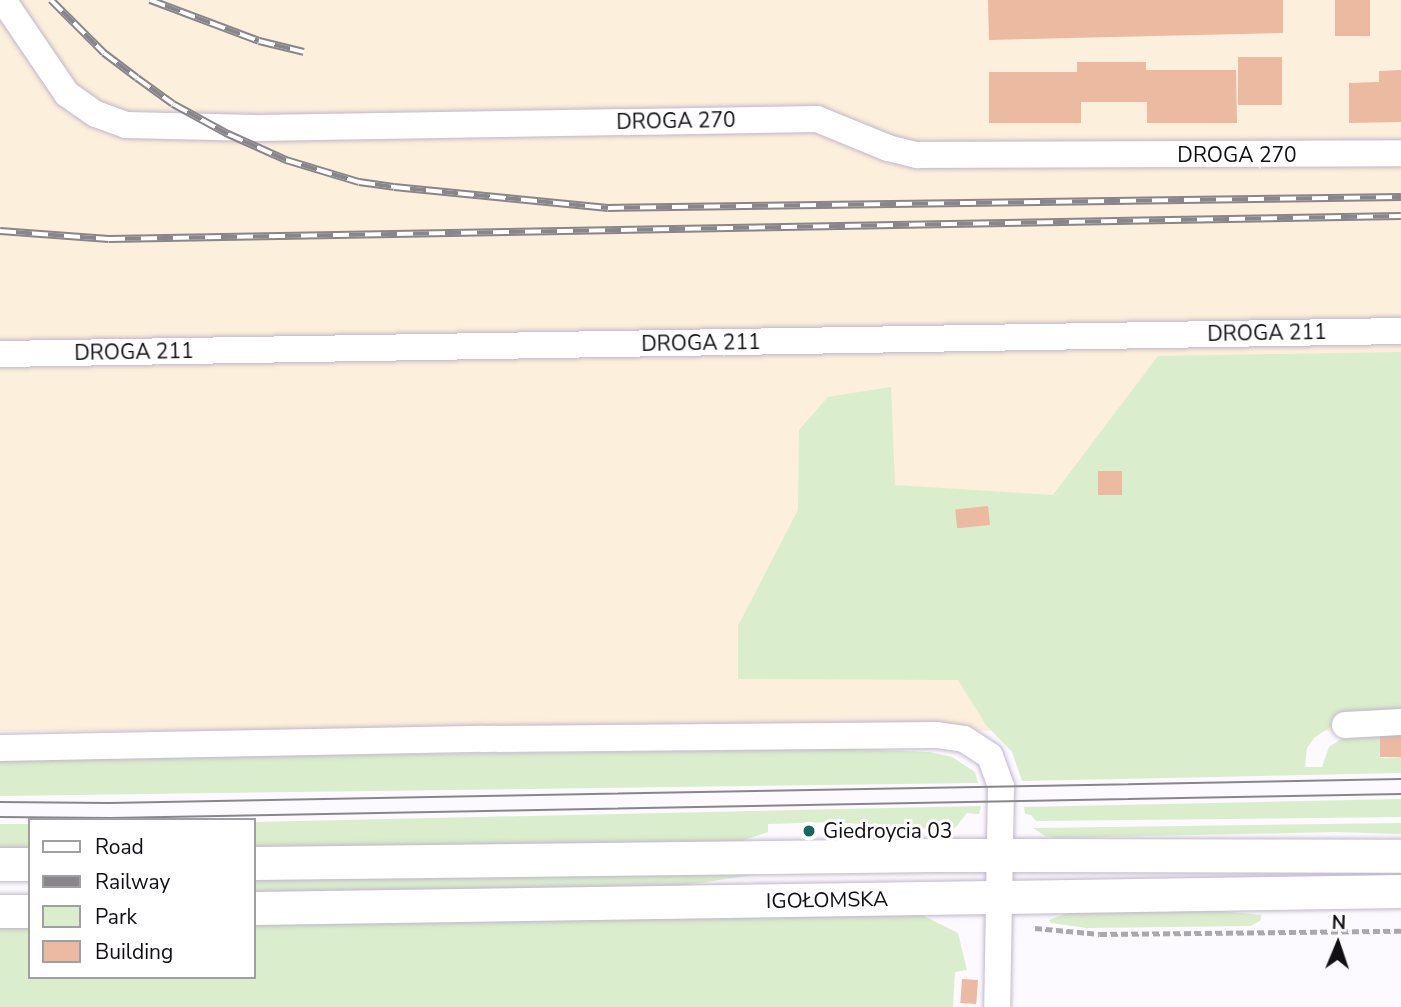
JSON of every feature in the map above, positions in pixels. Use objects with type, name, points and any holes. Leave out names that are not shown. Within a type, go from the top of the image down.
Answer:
[{"type":"main road","name":"IGOŁOMSKA","points":[[256,863],[1002,856],[1401,856]]},
{"type":"main road","points":[[0,864],[28,864]]},
{"type":"main road","name":"IGOŁOMSKA","points":[[256,908],[1401,891]]},
{"type":"main road","points":[[0,911],[28,911]]},
{"type":"street","name":"DROGA 270","points":[[3,0],[67,94],[96,114],[126,125],[257,128],[817,120],[888,148],[917,155],[1401,153]]},
{"type":"street","name":"DROGA 211","points":[[0,354],[1401,331]]},
{"type":"street","points":[[1345,724],[1401,722]]},
{"type":"street","points":[[0,748],[483,739],[950,736],[974,742],[983,748],[995,765],[1001,787],[1002,856],[997,1007]]},
{"type":"path","points":[[1040,928],[1100,934],[1289,931],[1332,934],[1401,931]]},
{"type":"shaded area","points":[[0,0],[1401,0],[1401,731],[0,731]]},
{"type":"green space","points":[[1401,352],[1401,709],[1346,716],[1314,738],[1307,748],[1305,767],[1322,767],[1329,747],[1347,735],[1380,736],[1381,758],[1401,757],[1401,773],[1022,781],[1012,752],[986,725],[958,680],[738,679],[738,626],[798,510],[799,430],[828,397],[891,387],[895,485],[1053,495],[1158,356]]},
{"type":"green space","points":[[855,749],[929,752],[952,757],[975,772],[978,783],[0,796],[0,759]]},
{"type":"green space","points":[[1401,799],[1401,817],[1036,821],[1031,815],[1025,814],[1024,807]]},
{"type":"green space","points":[[981,806],[979,814],[967,813],[955,828],[947,830],[833,822],[768,824],[768,832],[733,844],[256,850],[256,822]]},
{"type":"green space","points":[[1401,823],[1401,834],[1335,832],[1060,838],[1045,836],[1033,828]]},
{"type":"green space","points":[[0,824],[28,824],[28,850],[0,850]]},
{"type":"green space","points":[[765,873],[647,891],[256,896],[256,877]]},
{"type":"green space","points":[[1210,910],[1261,915],[1261,920],[1251,926],[1087,928],[1051,923],[1049,920],[1072,911]]},
{"type":"green space","points":[[922,915],[958,933],[967,970],[955,972],[953,1007],[0,1007],[0,926],[28,924],[28,979],[256,979],[256,921]]},
{"type":"building","points":[[988,0],[1283,0],[1283,33],[989,40]]},
{"type":"building","points":[[1335,0],[1370,0],[1370,36],[1335,36]]},
{"type":"building","points":[[1238,57],[1282,57],[1282,105],[1238,105]]},
{"type":"building","points":[[1077,62],[1146,62],[1146,70],[1236,70],[1237,123],[1147,123],[1147,102],[1081,102],[1081,123],[989,123],[989,72],[1077,72]]},
{"type":"building","points":[[1401,70],[1401,122],[1349,123],[1349,83],[1379,82],[1379,71]]},
{"type":"building","points":[[1098,471],[1122,471],[1122,495],[1098,495]]},
{"type":"building","points":[[988,506],[990,525],[957,528],[955,509]]},
{"type":"building","points":[[1380,735],[1401,735],[1401,757],[1380,757]]},
{"type":"building","points":[[962,979],[978,980],[976,1004],[960,1003]]},
{"type":"tram line","points":[[0,802],[109,803],[1401,779]]},
{"type":"tram line","points":[[0,817],[111,818],[1401,794]]},
{"type":"railway","points":[[51,0],[104,53],[173,104],[228,134],[286,160],[359,182],[608,208],[1401,197]]},
{"type":"railway","points":[[150,0],[259,41],[304,52]]},
{"type":"railway","points":[[0,231],[109,239],[1401,216]]},
{"type":"place","name":"Giedroycia 03","points":[[809,831]]}]
